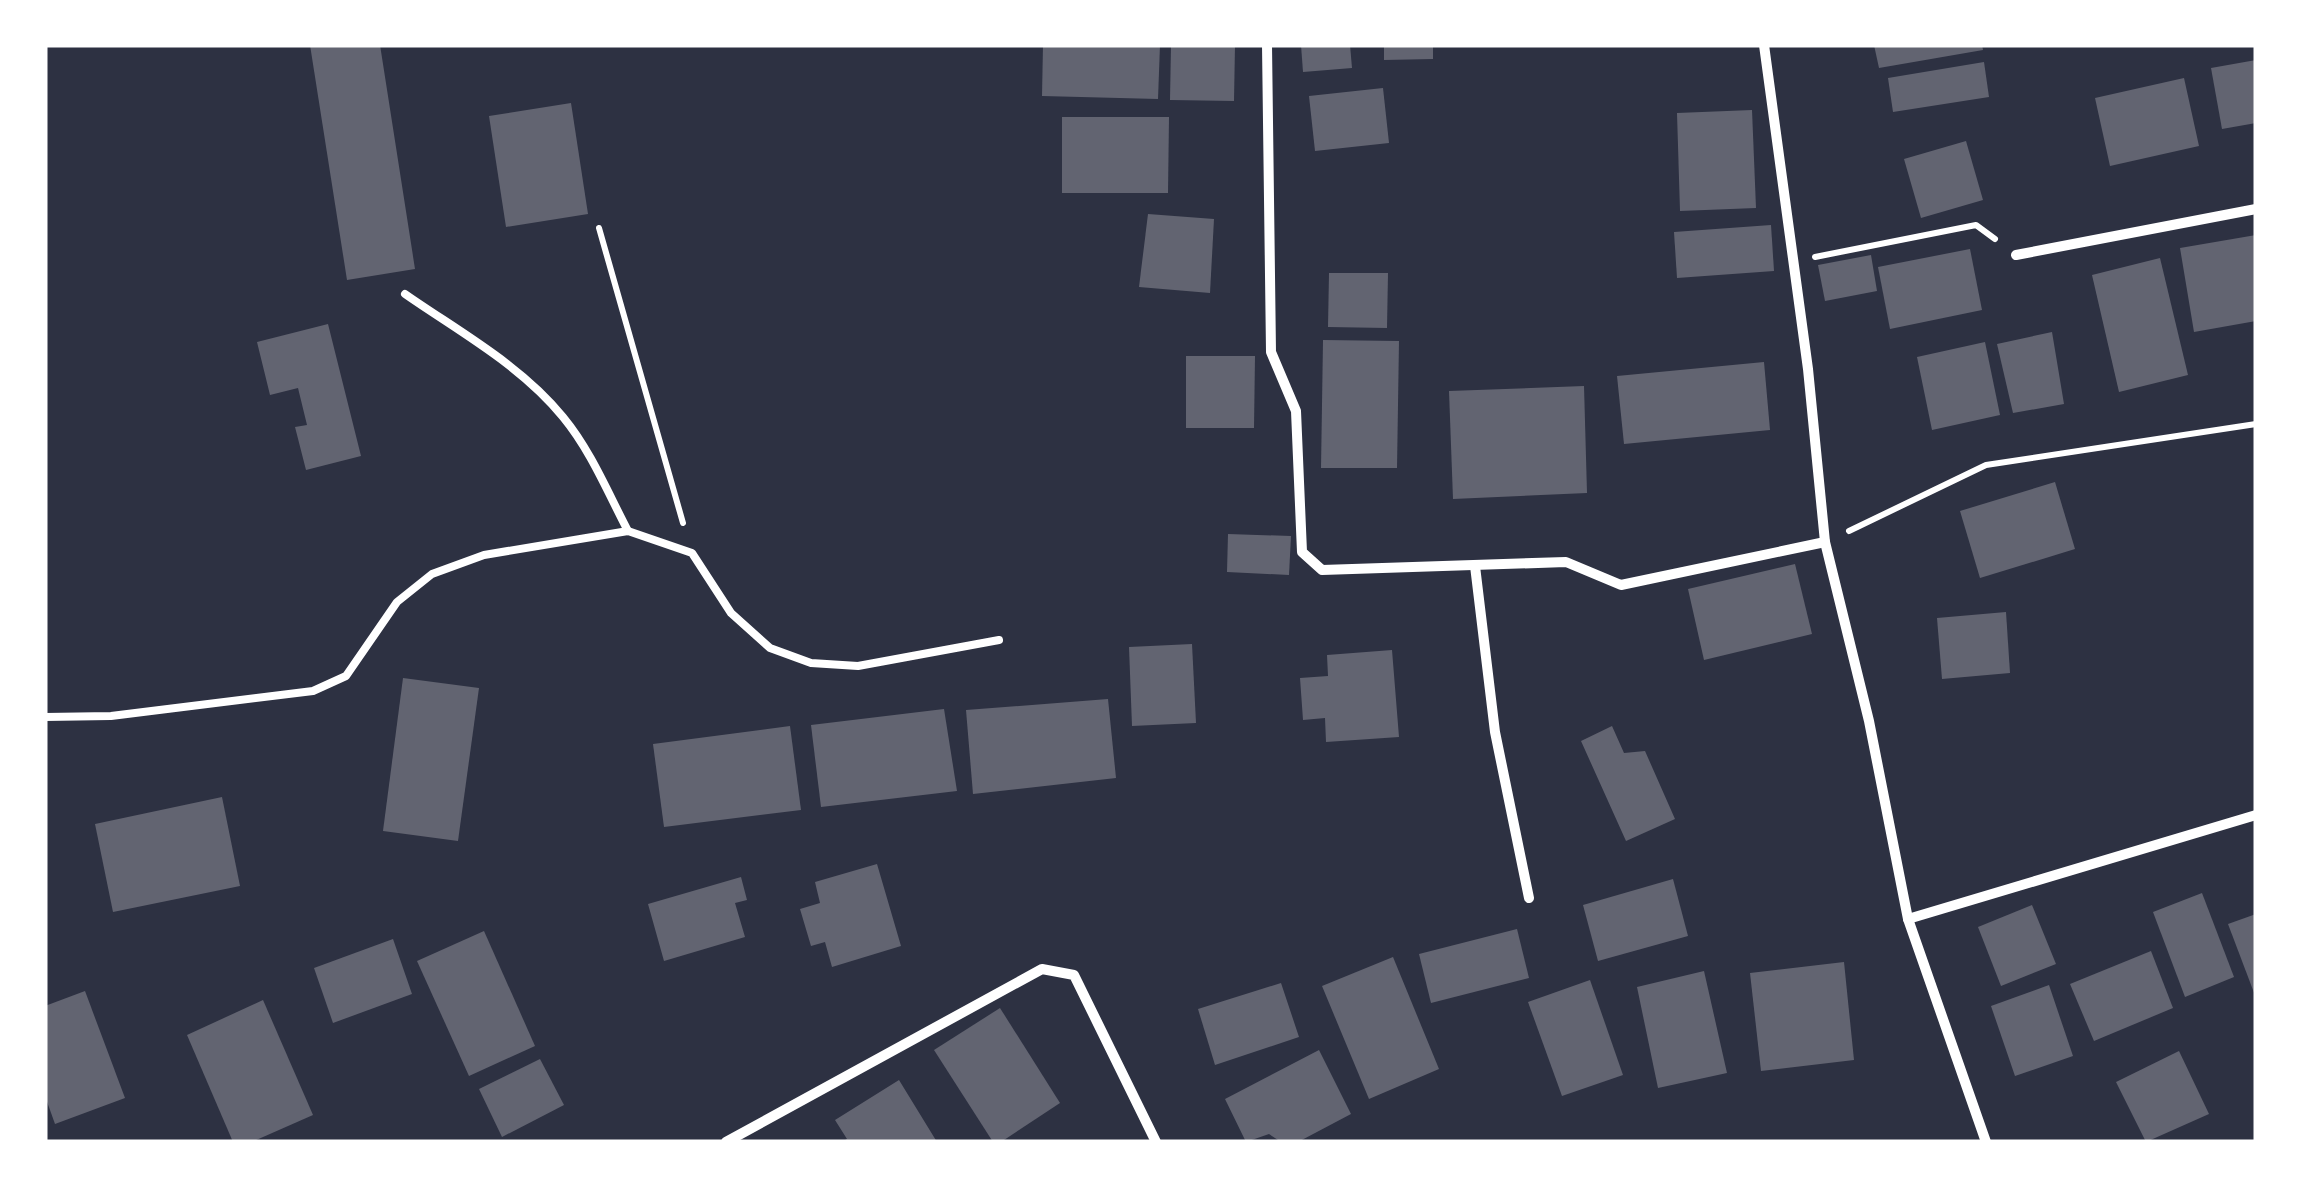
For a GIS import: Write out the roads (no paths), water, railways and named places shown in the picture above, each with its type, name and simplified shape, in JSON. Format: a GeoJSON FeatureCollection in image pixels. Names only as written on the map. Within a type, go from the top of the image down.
{"type":"FeatureCollection","features":[{"type":"Feature","properties":{"kind":"street"},"geometry":{"type":"LineString","coordinates":[[1267,45],[1271,352],[1296,412],[1302,552],[1322,570],[1566,562],[1621,585],[1825,542]]}},
{"type":"Feature","properties":{"kind":"street"},"geometry":{"type":"LineString","coordinates":[[1764,45],[1794,261],[1825,542],[1869,721],[1908,919],[1986,1142]]}},
{"type":"Feature","properties":{"kind":"street"},"geometry":{"type":"LineString","coordinates":[[2016,255],[2256,208]]}},
{"type":"Feature","properties":{"kind":"street"},"geometry":{"type":"LineString","coordinates":[[1475,566],[1494,732],[1529,898]]}},
{"type":"Feature","properties":{"kind":"street"},"geometry":{"type":"LineString","coordinates":[[1908,919],[2256,816]]}},
{"type":"Feature","properties":{"kind":"street"},"geometry":{"type":"LineString","coordinates":[[726,1142],[1042,969],[1074,975],[1156,1142]]}},
{"type":"Feature","properties":{"kind":"lane"},"geometry":{"type":"LineString","coordinates":[[404,294],[528,380],[551,404],[584,447],[628,532]]}},
{"type":"Feature","properties":{"kind":"lane"},"geometry":{"type":"LineString","coordinates":[[45,716],[111,716],[313,691],[346,676],[397,602],[432,574],[484,556],[628,532],[692,553],[731,612],[770,648],[811,664],[858,666],[999,640]]}}]}
